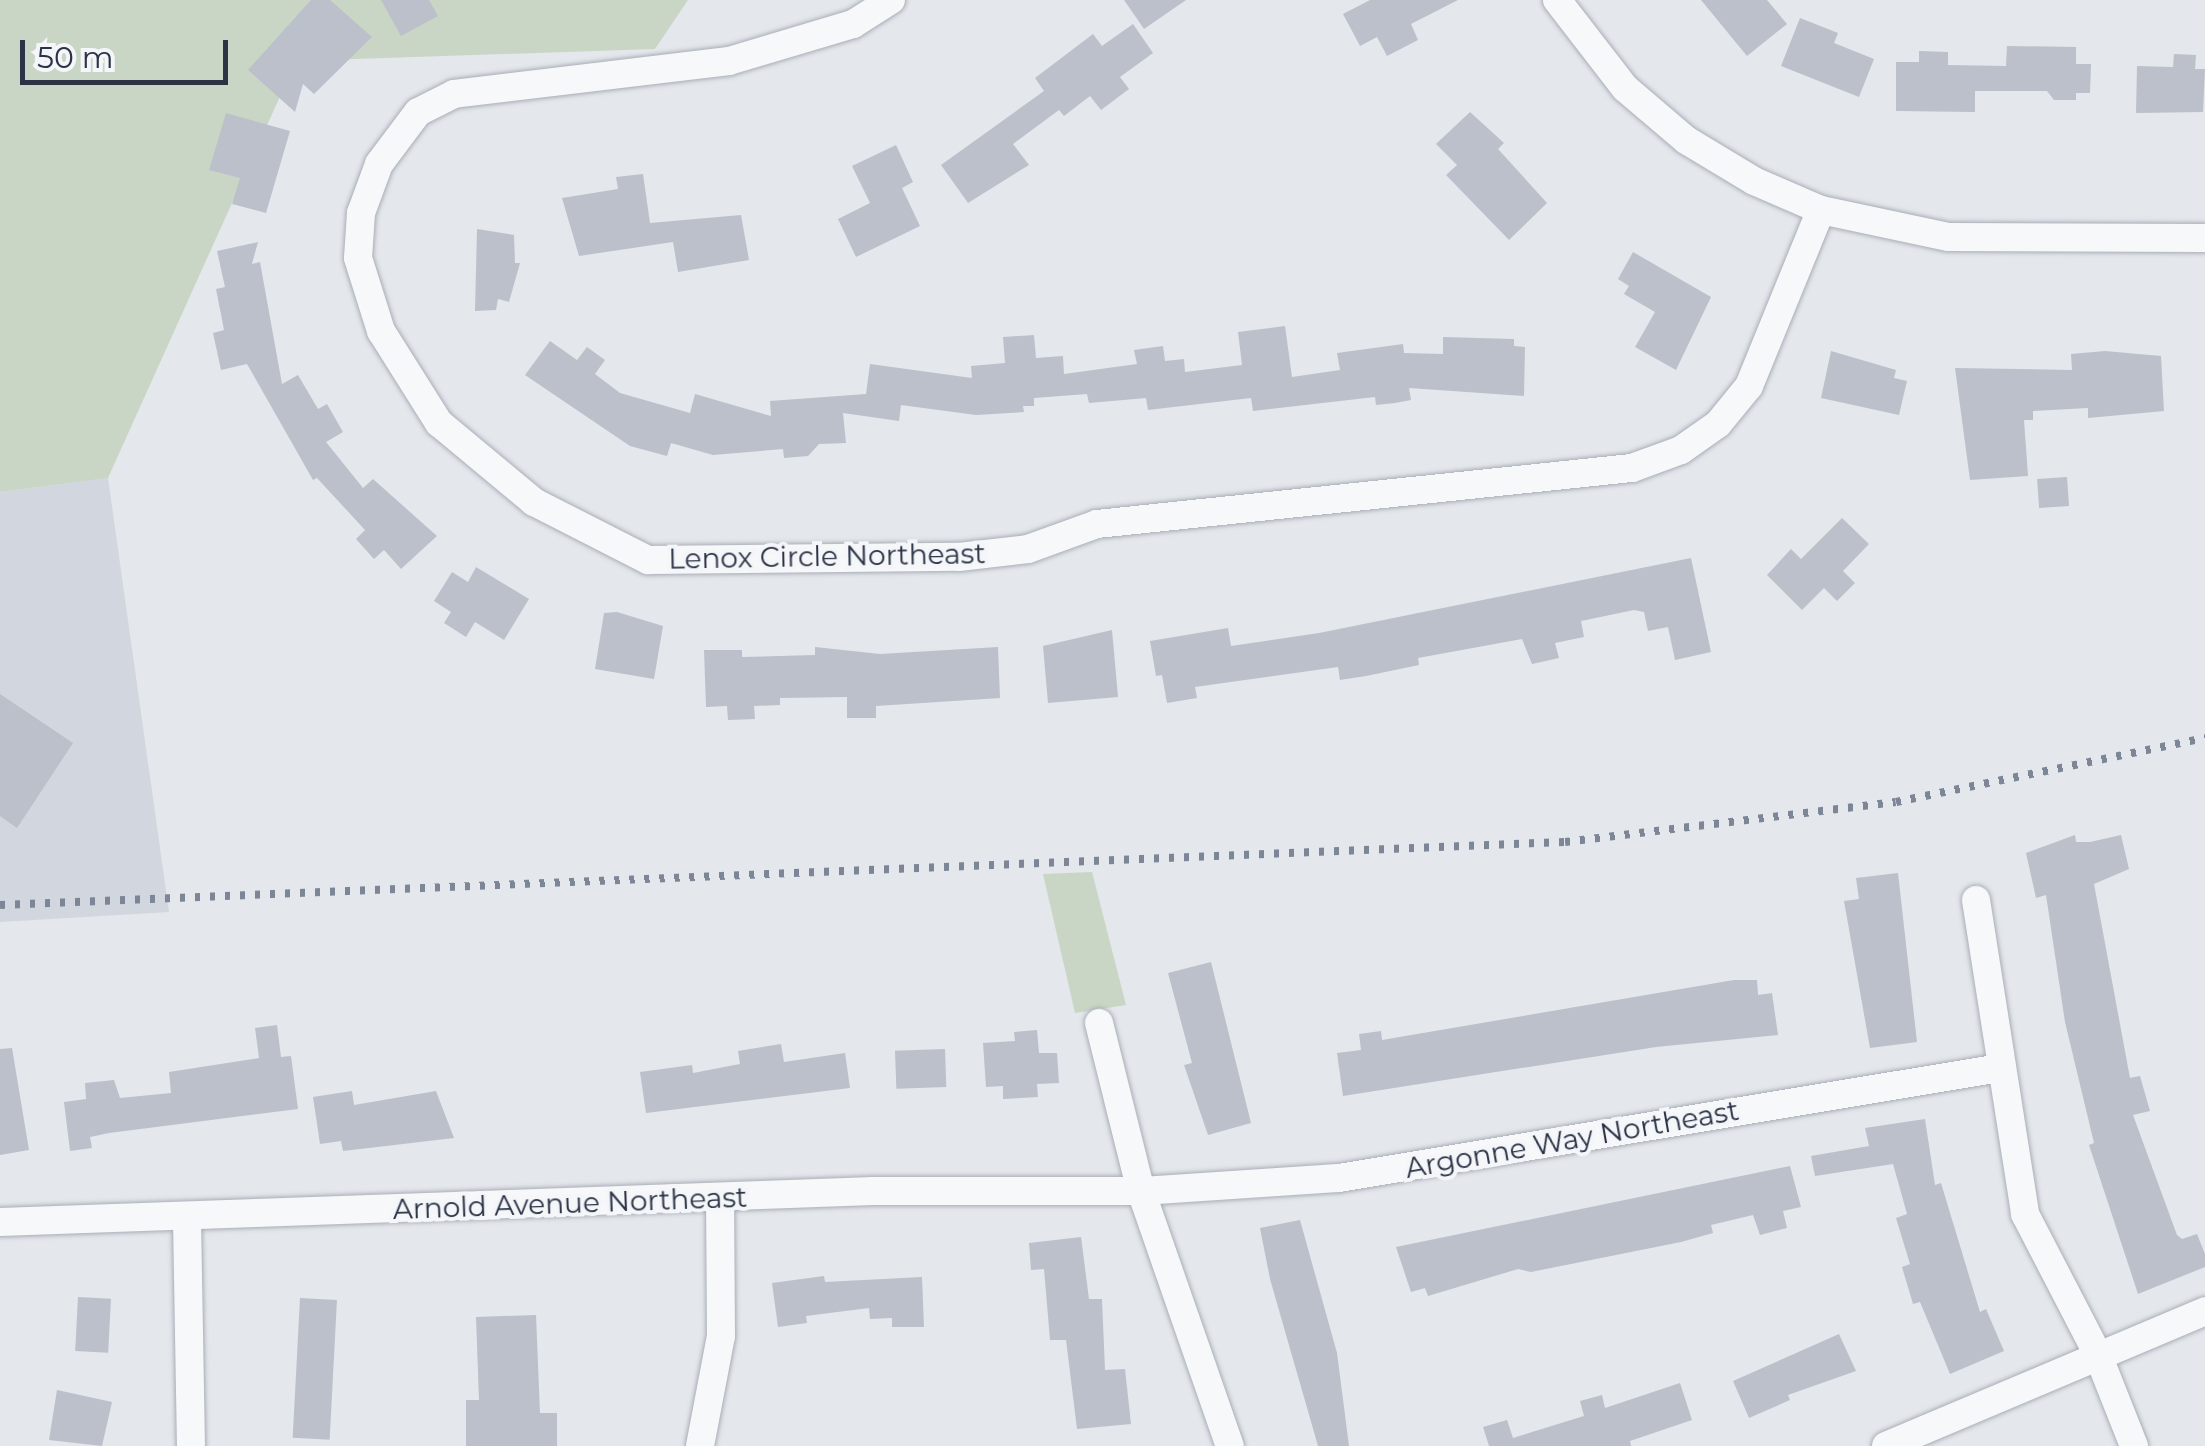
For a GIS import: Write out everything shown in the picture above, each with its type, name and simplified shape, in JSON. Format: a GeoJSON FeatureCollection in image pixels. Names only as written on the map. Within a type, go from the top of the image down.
{"type":"FeatureCollection","features":[{"type":"Feature","properties":{"kind":"street","name":"Lenox Circle Northeast"},"geometry":{"type":"LineString","coordinates":[[890,0],[853,24],[729,61],[454,94],[418,112],[379,164],[361,212],[358,258],[381,332],[440,424],[534,502],[648,560],[959,557],[1028,549],[1097,524],[1632,468],[1681,450],[1718,424],[1749,386],[1821,210]]}},
{"type":"Feature","properties":{"kind":"street"},"geometry":{"type":"LineString","coordinates":[[1556,0],[1626,88],[1686,140],[1754,182],[1821,210],[1948,237],[2205,238]]}},
{"type":"Feature","properties":{"kind":"street"},"geometry":{"type":"LineString","coordinates":[[1976,900],[2025,1214],[2098,1355],[2134,1446]]}},
{"type":"Feature","properties":{"kind":"street"},"geometry":{"type":"LineString","coordinates":[[1099,1023],[1140,1191],[1230,1446]]}},
{"type":"Feature","properties":{"kind":"street","name":"Argonne Way Northeast"},"geometry":{"type":"LineString","coordinates":[[1140,1191],[1340,1178],[2000,1068]]}},
{"type":"Feature","properties":{"kind":"street","name":"Arnold Avenue Northeast"},"geometry":{"type":"LineString","coordinates":[[0,1222],[188,1219],[720,1199],[1140,1191]]}},
{"type":"Feature","properties":{"kind":"street"},"geometry":{"type":"LineString","coordinates":[[700,1446],[720,1336],[720,1199]]}},
{"type":"Feature","properties":{"kind":"street"},"geometry":{"type":"LineString","coordinates":[[188,1219],[191,1446]]}},
{"type":"Feature","properties":{"kind":"street"},"geometry":{"type":"LineString","coordinates":[[1886,1446],[2205,1311]]}},
{"type":"Feature","properties":{"kind":"shaded area"},"geometry":{"type":"Polygon","coordinates":[[[108,478],[169,912],[0,922],[0,492],[108,478]]]}},
{"type":"Feature","properties":{"kind":"green space"},"geometry":{"type":"Polygon","coordinates":[[[0,0],[688,0],[655,49],[296,61],[108,478],[0,492],[0,0]]]}},
{"type":"Feature","properties":{"kind":"green space"},"geometry":{"type":"Polygon","coordinates":[[[1092,872],[1126,1005],[1075,1013],[1043,874],[1092,872]]]}},
{"type":"Feature","properties":{"kind":"building"},"geometry":{"type":"Polygon","coordinates":[[[311,0],[330,0],[372,37],[314,94],[303,84],[295,112],[248,70],[311,0]]]}},
{"type":"Feature","properties":{"kind":"building"},"geometry":{"type":"Polygon","coordinates":[[[381,0],[429,0],[438,16],[401,36],[381,0]]]}},
{"type":"Feature","properties":{"kind":"building"},"geometry":{"type":"Polygon","coordinates":[[[1124,0],[1186,0],[1144,29],[1124,0]]]}},
{"type":"Feature","properties":{"kind":"building"},"geometry":{"type":"Polygon","coordinates":[[[1370,0],[1458,0],[1411,24],[1418,40],[1387,56],[1377,37],[1360,46],[1343,14],[1370,0]]]}},
{"type":"Feature","properties":{"kind":"building"},"geometry":{"type":"Polygon","coordinates":[[[1701,0],[1767,0],[1787,24],[1747,56],[1701,0]]]}},
{"type":"Feature","properties":{"kind":"building"},"geometry":{"type":"Polygon","coordinates":[[[1800,18],[1838,33],[1834,43],[1874,59],[1859,97],[1781,66],[1800,18]]]}},
{"type":"Feature","properties":{"kind":"building"},"geometry":{"type":"Polygon","coordinates":[[[1133,24],[1153,53],[1120,77],[1129,89],[1101,110],[1090,96],[1064,116],[1059,110],[1013,144],[1029,165],[968,203],[941,165],[1044,91],[1035,78],[1093,34],[1102,46],[1133,24]]]}},
{"type":"Feature","properties":{"kind":"building"},"geometry":{"type":"Polygon","coordinates":[[[2007,46],[2076,47],[2076,64],[2091,64],[2090,93],[2076,93],[2076,100],[2054,100],[2047,91],[1975,91],[1975,112],[1896,111],[1896,62],[1919,62],[1919,51],[1948,52],[1948,65],[2006,66],[2007,46]]]}},
{"type":"Feature","properties":{"kind":"building"},"geometry":{"type":"Polygon","coordinates":[[[2174,54],[2196,55],[2195,69],[2205,69],[2203,112],[2136,113],[2137,66],[2173,67],[2174,54]]]}},
{"type":"Feature","properties":{"kind":"building"},"geometry":{"type":"Polygon","coordinates":[[[1470,112],[1504,143],[1498,149],[1547,203],[1509,240],[1446,175],[1457,165],[1436,144],[1470,112]]]}},
{"type":"Feature","properties":{"kind":"building"},"geometry":{"type":"Polygon","coordinates":[[[226,113],[290,131],[266,213],[232,204],[240,178],[209,170],[226,113]]]}},
{"type":"Feature","properties":{"kind":"building"},"geometry":{"type":"Polygon","coordinates":[[[896,145],[913,182],[902,188],[920,226],[856,257],[838,219],[870,203],[852,166],[896,145]]]}},
{"type":"Feature","properties":{"kind":"building"},"geometry":{"type":"Polygon","coordinates":[[[643,174],[650,223],[741,215],[749,260],[678,272],[673,242],[579,256],[562,198],[618,189],[616,177],[643,174]]]}},
{"type":"Feature","properties":{"kind":"building"},"geometry":{"type":"Polygon","coordinates":[[[477,229],[514,235],[515,263],[520,263],[509,302],[498,299],[496,310],[475,311],[477,229]]]}},
{"type":"Feature","properties":{"kind":"building"},"geometry":{"type":"Polygon","coordinates":[[[258,242],[252,264],[260,262],[282,384],[298,375],[318,409],[327,404],[343,432],[326,442],[363,488],[373,479],[437,536],[401,569],[384,550],[374,559],[356,539],[365,530],[317,478],[313,480],[247,364],[221,370],[213,333],[224,330],[216,289],[225,287],[217,251],[258,242]]]}},
{"type":"Feature","properties":{"kind":"building"},"geometry":{"type":"Polygon","coordinates":[[[1633,252],[1711,297],[1676,370],[1635,347],[1655,312],[1624,294],[1629,286],[1618,279],[1633,252]]]}},
{"type":"Feature","properties":{"kind":"building"},"geometry":{"type":"Polygon","coordinates":[[[1285,326],[1292,377],[1340,370],[1337,353],[1403,344],[1404,353],[1443,354],[1443,337],[1514,339],[1514,346],[1525,347],[1524,396],[1409,388],[1411,400],[1395,403],[1376,405],[1375,397],[1253,411],[1251,398],[1148,410],[1146,398],[1089,403],[1087,394],[1034,398],[1034,406],[1023,406],[1024,412],[976,415],[901,405],[899,421],[843,413],[846,443],[819,444],[808,456],[784,458],[783,449],[713,455],[671,443],[667,456],[630,446],[525,375],[550,341],[577,360],[587,347],[605,360],[595,374],[620,393],[690,413],[695,394],[771,416],[770,401],[866,394],[870,364],[972,378],[971,366],[1005,363],[1003,337],[1034,335],[1036,358],[1063,356],[1064,374],[1137,364],[1134,350],[1163,346],[1165,361],[1184,359],[1185,372],[1242,365],[1238,332],[1285,326]]]}},
{"type":"Feature","properties":{"kind":"building"},"geometry":{"type":"Polygon","coordinates":[[[1831,351],[1896,370],[1894,378],[1907,381],[1899,415],[1821,398],[1831,351]]]}},
{"type":"Feature","properties":{"kind":"building"},"geometry":{"type":"Polygon","coordinates":[[[2105,351],[2161,356],[2164,411],[2088,418],[2088,408],[2033,411],[2033,420],[2024,420],[2028,476],[1970,480],[1955,368],[2072,370],[2071,354],[2105,351]]]}},
{"type":"Feature","properties":{"kind":"building"},"geometry":{"type":"Polygon","coordinates":[[[2067,477],[2069,506],[2039,508],[2037,479],[2067,477]]]}},
{"type":"Feature","properties":{"kind":"building"},"geometry":{"type":"Polygon","coordinates":[[[1842,518],[1869,544],[1843,571],[1855,583],[1837,601],[1824,588],[1802,610],[1767,575],[1791,549],[1801,559],[1842,518]]]}},
{"type":"Feature","properties":{"kind":"building"},"geometry":{"type":"Polygon","coordinates":[[[1691,558],[1711,652],[1675,660],[1668,627],[1648,631],[1644,612],[1634,610],[1581,621],[1584,637],[1555,643],[1559,658],[1532,664],[1522,639],[1418,658],[1419,665],[1340,680],[1338,667],[1195,687],[1197,698],[1167,703],[1162,675],[1156,676],[1150,641],[1228,628],[1231,646],[1319,633],[1691,558]]]}},
{"type":"Feature","properties":{"kind":"building"},"geometry":{"type":"Polygon","coordinates":[[[476,567],[529,599],[504,640],[475,622],[466,637],[444,623],[451,612],[434,601],[452,572],[468,582],[476,567]]]}},
{"type":"Feature","properties":{"kind":"building"},"geometry":{"type":"Polygon","coordinates":[[[617,612],[663,626],[654,679],[595,669],[604,613],[617,612]]]}},
{"type":"Feature","properties":{"kind":"building"},"geometry":{"type":"Polygon","coordinates":[[[1112,630],[1118,697],[1048,703],[1043,646],[1112,630]]]}},
{"type":"Feature","properties":{"kind":"building"},"geometry":{"type":"Polygon","coordinates":[[[815,647],[880,654],[998,647],[1000,698],[876,706],[876,718],[847,718],[847,697],[780,698],[780,705],[754,706],[755,719],[728,720],[727,706],[706,707],[704,650],[742,650],[742,657],[815,655],[815,647]]]}},
{"type":"Feature","properties":{"kind":"building"},"geometry":{"type":"Polygon","coordinates":[[[0,694],[73,743],[17,828],[0,816],[0,694]]]}},
{"type":"Feature","properties":{"kind":"building"},"geometry":{"type":"Polygon","coordinates":[[[2075,835],[2076,842],[2090,842],[2121,835],[2129,869],[2094,884],[2130,1078],[2140,1076],[2150,1111],[2133,1115],[2177,1235],[2182,1239],[2197,1234],[2205,1254],[2205,1267],[2138,1294],[2089,1145],[2094,1143],[2065,1022],[2046,895],[2036,898],[2026,853],[2075,835]]]}},
{"type":"Feature","properties":{"kind":"building"},"geometry":{"type":"Polygon","coordinates":[[[1898,873],[1917,1042],[1870,1048],[1844,901],[1859,899],[1856,878],[1898,873]]]}},
{"type":"Feature","properties":{"kind":"building"},"geometry":{"type":"Polygon","coordinates":[[[1211,962],[1251,1123],[1208,1135],[1184,1065],[1192,1063],[1168,973],[1211,962]]]}},
{"type":"Feature","properties":{"kind":"building"},"geometry":{"type":"Polygon","coordinates":[[[1734,980],[1757,980],[1758,995],[1772,993],[1778,1035],[1656,1047],[1343,1096],[1337,1053],[1361,1050],[1359,1034],[1381,1031],[1382,1040],[1734,980]]]}},
{"type":"Feature","properties":{"kind":"building"},"geometry":{"type":"Polygon","coordinates":[[[277,1025],[281,1057],[291,1056],[298,1109],[109,1133],[90,1137],[92,1148],[70,1151],[64,1102],[86,1099],[85,1083],[114,1080],[120,1098],[171,1093],[169,1072],[259,1058],[255,1028],[277,1025]]]}},
{"type":"Feature","properties":{"kind":"building"},"geometry":{"type":"Polygon","coordinates":[[[1037,1030],[1039,1053],[1057,1053],[1059,1083],[1037,1084],[1038,1097],[1003,1099],[1003,1086],[986,1087],[983,1043],[1015,1041],[1014,1032],[1037,1030]]]}},
{"type":"Feature","properties":{"kind":"building"},"geometry":{"type":"Polygon","coordinates":[[[781,1044],[784,1062],[845,1053],[850,1088],[646,1113],[640,1072],[692,1065],[693,1073],[740,1064],[738,1051],[781,1044]]]}},
{"type":"Feature","properties":{"kind":"building"},"geometry":{"type":"Polygon","coordinates":[[[12,1048],[29,1150],[0,1155],[0,1049],[12,1048]]]}},
{"type":"Feature","properties":{"kind":"building"},"geometry":{"type":"Polygon","coordinates":[[[945,1049],[946,1087],[896,1089],[895,1051],[945,1049]]]}},
{"type":"Feature","properties":{"kind":"building"},"geometry":{"type":"Polygon","coordinates":[[[352,1091],[354,1105],[436,1091],[454,1138],[343,1151],[341,1141],[320,1144],[313,1097],[352,1091]]]}},
{"type":"Feature","properties":{"kind":"building"},"geometry":{"type":"Polygon","coordinates":[[[1925,1119],[1935,1185],[1941,1183],[1980,1312],[1986,1309],[2004,1351],[1950,1374],[1920,1302],[1913,1304],[1902,1267],[1910,1264],[1896,1218],[1907,1214],[1893,1164],[1815,1176],[1811,1156],[1869,1146],[1865,1128],[1925,1119]]]}},
{"type":"Feature","properties":{"kind":"building"},"geometry":{"type":"Polygon","coordinates":[[[1790,1166],[1801,1207],[1783,1211],[1787,1228],[1760,1235],[1753,1215],[1711,1225],[1713,1233],[1681,1242],[1531,1272],[1518,1269],[1428,1296],[1425,1288],[1411,1292],[1396,1247],[1790,1166]]]}},
{"type":"Feature","properties":{"kind":"building"},"geometry":{"type":"Polygon","coordinates":[[[1300,1220],[1337,1353],[1349,1446],[1318,1446],[1270,1279],[1260,1228],[1300,1220]]]}},
{"type":"Feature","properties":{"kind":"building"},"geometry":{"type":"Polygon","coordinates":[[[1081,1237],[1089,1299],[1102,1299],[1105,1370],[1125,1369],[1131,1424],[1077,1429],[1066,1340],[1050,1340],[1044,1269],[1031,1270],[1029,1243],[1081,1237]]]}},
{"type":"Feature","properties":{"kind":"building"},"geometry":{"type":"Polygon","coordinates":[[[824,1276],[825,1282],[922,1277],[924,1327],[892,1327],[892,1318],[870,1319],[869,1308],[806,1316],[807,1323],[778,1327],[772,1283],[824,1276]]]}},
{"type":"Feature","properties":{"kind":"building"},"geometry":{"type":"Polygon","coordinates":[[[78,1297],[111,1299],[108,1353],[75,1351],[78,1297]]]}},
{"type":"Feature","properties":{"kind":"building"},"geometry":{"type":"Polygon","coordinates":[[[300,1298],[337,1300],[330,1440],[293,1438],[300,1298]]]}},
{"type":"Feature","properties":{"kind":"building"},"geometry":{"type":"Polygon","coordinates":[[[536,1315],[540,1413],[557,1413],[557,1446],[466,1446],[466,1400],[479,1400],[476,1317],[536,1315]]]}},
{"type":"Feature","properties":{"kind":"building"},"geometry":{"type":"Polygon","coordinates":[[[1839,1334],[1856,1371],[1788,1395],[1790,1400],[1749,1418],[1733,1381],[1839,1334]]]}},
{"type":"Feature","properties":{"kind":"building"},"geometry":{"type":"Polygon","coordinates":[[[1680,1383],[1692,1420],[1630,1441],[1631,1446],[1489,1446],[1483,1427],[1507,1420],[1513,1438],[1584,1416],[1580,1401],[1602,1395],[1605,1408],[1680,1383]]]}},
{"type":"Feature","properties":{"kind":"building"},"geometry":{"type":"Polygon","coordinates":[[[57,1390],[112,1402],[102,1446],[49,1440],[57,1390]]]}},
{"type":"Feature","properties":{"kind":"railway"},"geometry":{"type":"LineString","coordinates":[[0,905],[1565,842],[1896,802],[2205,738]]}}]}
